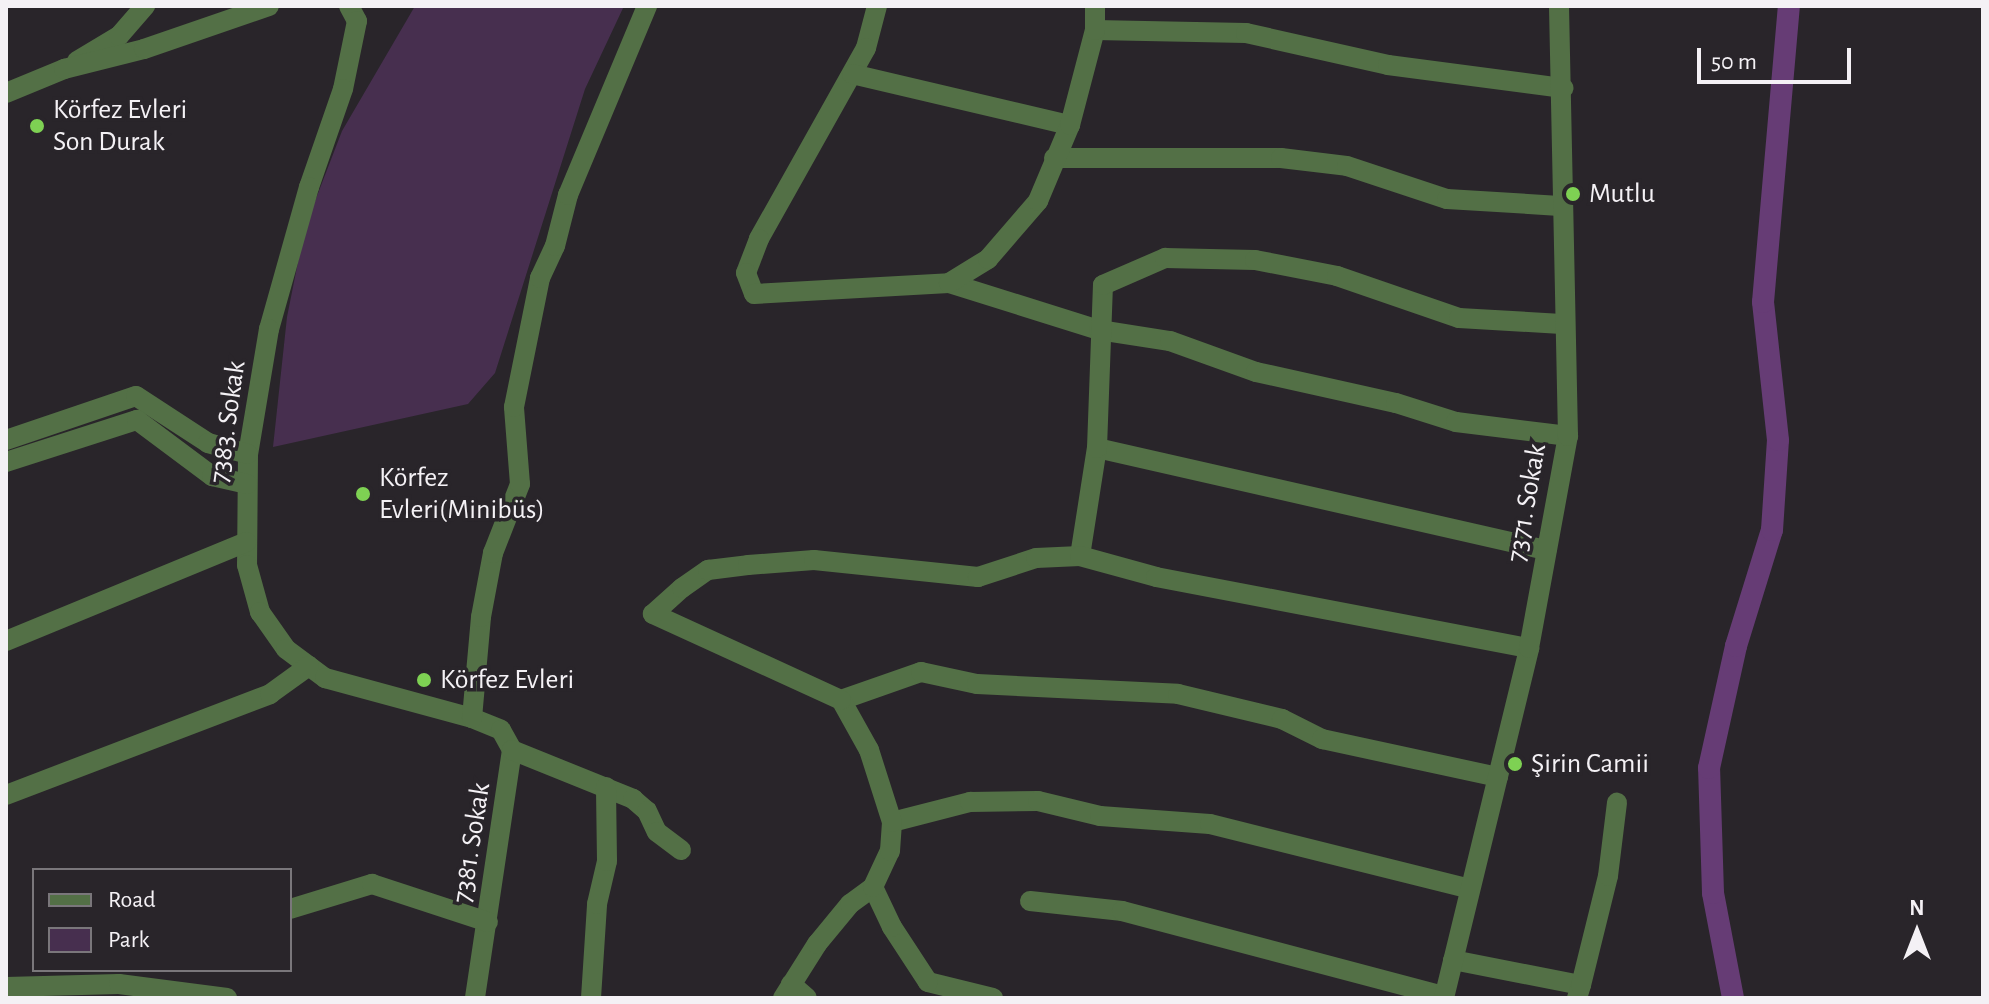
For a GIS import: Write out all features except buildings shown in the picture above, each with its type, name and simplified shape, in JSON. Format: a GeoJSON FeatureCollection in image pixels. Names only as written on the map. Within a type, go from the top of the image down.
{"type":"FeatureCollection","features":[{"type":"Feature","properties":{"kind":"street"},"geometry":{"type":"LineString","coordinates":[[64,69],[119,36],[145,6]]}},
{"type":"Feature","properties":{"kind":"street"},"geometry":{"type":"LineString","coordinates":[[6,93],[64,69],[144,49],[269,6]]}},
{"type":"Feature","properties":{"kind":"street","name":"7383. Sokak"},"geometry":{"type":"LineString","coordinates":[[349,6],[357,21],[343,89],[309,187],[269,329],[248,454],[246,542],[260,612],[286,649],[325,678],[472,718]]}},
{"type":"Feature","properties":{"kind":"street"},"geometry":{"type":"LineString","coordinates":[[472,718],[493,553],[520,484],[514,407],[540,278],[555,246],[568,195],[647,6]]}},
{"type":"Feature","properties":{"kind":"street"},"geometry":{"type":"LineString","coordinates":[[877,6],[866,48],[759,239],[746,273],[747,288],[754,294],[949,283],[1099,330],[1170,341],[1256,372],[1396,403],[1456,422],[1568,436]]}},
{"type":"Feature","properties":{"kind":"street"},"geometry":{"type":"LineString","coordinates":[[949,283],[988,259],[1017,230],[1038,201],[1070,125],[1095,30],[1095,6]]}},
{"type":"Feature","properties":{"kind":"street","name":"7371. Sokak"},"geometry":{"type":"LineString","coordinates":[[1444,997],[1529,648],[1568,436],[1562,324],[1560,206],[1563,88],[1559,6]]}},
{"type":"Feature","properties":{"kind":"street"},"geometry":{"type":"LineString","coordinates":[[1095,30],[1246,33],[1388,65],[1563,88]]}},
{"type":"Feature","properties":{"kind":"street"},"geometry":{"type":"LineString","coordinates":[[852,74],[1070,125]]}},
{"type":"Feature","properties":{"kind":"street"},"geometry":{"type":"LineString","coordinates":[[1054,158],[1281,158],[1347,166],[1447,199],[1560,206]]}},
{"type":"Feature","properties":{"kind":"street"},"geometry":{"type":"LineString","coordinates":[[1080,556],[1097,448],[1103,285],[1165,258],[1255,260],[1337,276],[1459,318],[1562,324]]}},
{"type":"Feature","properties":{"kind":"street"},"geometry":{"type":"LineString","coordinates":[[6,440],[136,396],[208,443],[248,454]]}},
{"type":"Feature","properties":{"kind":"street"},"geometry":{"type":"LineString","coordinates":[[6,462],[137,420],[212,476],[247,484]]}},
{"type":"Feature","properties":{"kind":"street"},"geometry":{"type":"LineString","coordinates":[[1097,448],[1547,550]]}},
{"type":"Feature","properties":{"kind":"street"},"geometry":{"type":"LineString","coordinates":[[6,641],[246,542]]}},
{"type":"Feature","properties":{"kind":"street"},"geometry":{"type":"LineString","coordinates":[[794,993],[850,904],[873,887],[890,851],[892,822],[869,750],[841,700],[653,614],[708,570],[814,560],[978,577],[1036,558],[1080,556],[1156,577],[1529,648]]}},
{"type":"Feature","properties":{"kind":"street"},"geometry":{"type":"LineString","coordinates":[[6,795],[270,694],[309,666]]}},
{"type":"Feature","properties":{"kind":"street"},"geometry":{"type":"LineString","coordinates":[[841,700],[921,672],[977,684],[1178,694],[1282,719],[1322,739],[1498,777]]}},
{"type":"Feature","properties":{"kind":"street","name":"7381. Sokak"},"geometry":{"type":"LineString","coordinates":[[472,718],[501,730],[512,750],[475,998]]}},
{"type":"Feature","properties":{"kind":"street"},"geometry":{"type":"LineString","coordinates":[[512,750],[606,787],[647,811],[657,832],[681,850]]}},
{"type":"Feature","properties":{"kind":"street"},"geometry":{"type":"LineString","coordinates":[[591,998],[597,904],[607,861],[606,787]]}},
{"type":"Feature","properties":{"kind":"street"},"geometry":{"type":"LineString","coordinates":[[892,822],[970,802],[1038,801],[1100,816],[1210,824],[1470,889]]}},
{"type":"Feature","properties":{"kind":"street"},"geometry":{"type":"LineString","coordinates":[[1453,960],[1579,991],[1608,876],[1617,803]]}},
{"type":"Feature","properties":{"kind":"street"},"geometry":{"type":"LineString","coordinates":[[292,908],[372,884],[488,922]]}},
{"type":"Feature","properties":{"kind":"street"},"geometry":{"type":"LineString","coordinates":[[873,887],[928,982],[993,998]]}},
{"type":"Feature","properties":{"kind":"street"},"geometry":{"type":"LineString","coordinates":[[1030,901],[1122,911],[1444,997]]}},
{"type":"Feature","properties":{"kind":"street"},"geometry":{"type":"LineString","coordinates":[[6,987],[119,984],[227,998]]}},
{"type":"Feature","properties":{"kind":"green space"},"geometry":{"type":"Polygon","coordinates":[[[415,6],[624,6],[585,89],[495,373],[468,404],[273,447],[287,317],[305,227],[342,131],[415,6]]]}},
{"type":"Feature","properties":{"kind":"waterway"},"geometry":{"type":"LineString","coordinates":[[1733,998],[1713,893],[1709,768],[1736,646],[1772,530],[1778,440],[1763,302],[1789,6]]}},
{"type":"Feature","properties":{"kind":"place","name":"Körfez Evleri Son Durak"},"geometry":{"type":"Point","coordinates":[37,126]}},
{"type":"Feature","properties":{"kind":"place","name":"Mutlu"},"geometry":{"type":"Point","coordinates":[1573,194]}},
{"type":"Feature","properties":{"kind":"place","name":"Körfez Evleri(Minibüs)"},"geometry":{"type":"Point","coordinates":[363,494]}},
{"type":"Feature","properties":{"kind":"place","name":"Körfez Evleri"},"geometry":{"type":"Point","coordinates":[424,680]}},
{"type":"Feature","properties":{"kind":"place","name":"Şirin Camii"},"geometry":{"type":"Point","coordinates":[1515,764]}}]}
